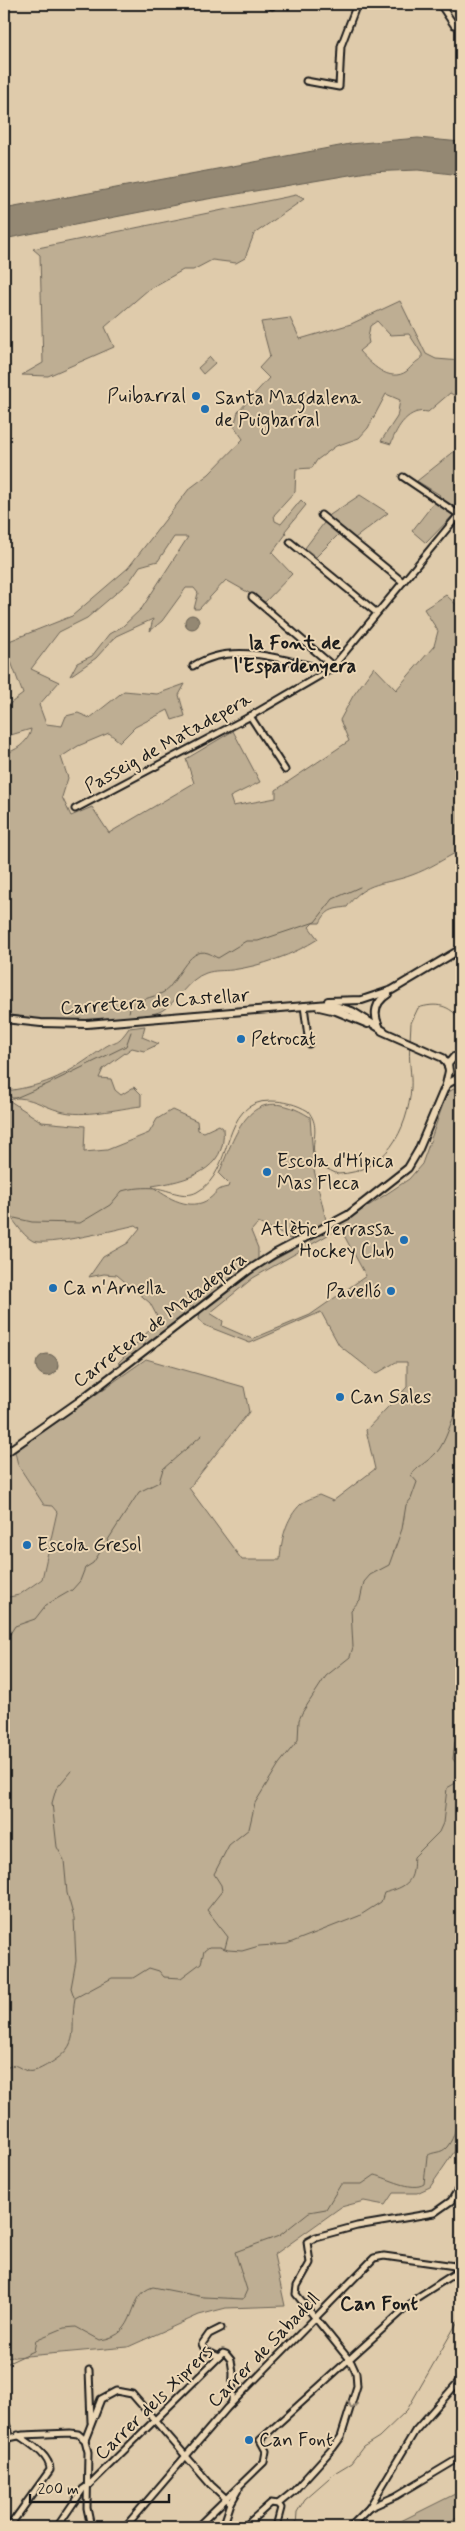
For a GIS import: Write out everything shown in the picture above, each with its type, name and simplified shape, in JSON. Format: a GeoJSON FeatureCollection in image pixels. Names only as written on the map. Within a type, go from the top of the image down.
{"type":"FeatureCollection","features":[{"type":"Feature","properties":{"kind":"street"},"geometry":{"type":"LineString","coordinates":[[306,81],[339,87],[342,46],[357,4]]}},
{"type":"Feature","properties":{"kind":"street"},"geometry":{"type":"LineString","coordinates":[[440,4],[454,25],[461,26]]}},
{"type":"Feature","properties":{"kind":"street"},"geometry":{"type":"LineString","coordinates":[[403,477],[460,513]]}},
{"type":"Feature","properties":{"kind":"street","name":"Passeig de Matadepera"},"geometry":{"type":"LineString","coordinates":[[75,809],[250,716],[334,667],[460,513]]}},
{"type":"Feature","properties":{"kind":"street"},"geometry":{"type":"LineString","coordinates":[[321,515],[403,582]]}},
{"type":"Feature","properties":{"kind":"street"},"geometry":{"type":"LineString","coordinates":[[290,542],[377,613]]}},
{"type":"Feature","properties":{"kind":"street"},"geometry":{"type":"LineString","coordinates":[[252,597],[334,667]]}},
{"type":"Feature","properties":{"kind":"street"},"geometry":{"type":"LineString","coordinates":[[193,666],[214,656],[248,653],[328,670]]}},
{"type":"Feature","properties":{"kind":"street"},"geometry":{"type":"LineString","coordinates":[[250,716],[285,770]]}},
{"type":"Feature","properties":{"kind":"street"},"geometry":{"type":"LineString","coordinates":[[461,949],[392,990],[382,998],[376,1007],[376,1018],[382,1029],[440,1057],[454,1076],[461,1076]]}},
{"type":"Feature","properties":{"kind":"street"},"geometry":{"type":"LineString","coordinates":[[366,1024],[347,1009],[357,1001],[392,990]]}},
{"type":"Feature","properties":{"kind":"street"},"geometry":{"type":"LineString","coordinates":[[318,1004],[344,1000],[357,1001]]}},
{"type":"Feature","properties":{"kind":"street","name":"Carretera de Castellar"},"geometry":{"type":"LineString","coordinates":[[4,1019],[41,1023],[87,1024],[318,1004],[335,1005],[347,1009],[382,1029]]}},
{"type":"Feature","properties":{"kind":"street"},"geometry":{"type":"LineString","coordinates":[[306,1006],[309,1044]]}},
{"type":"Feature","properties":{"kind":"street","name":"Carretera de Castellar"},"geometry":{"type":"LineString","coordinates":[[306,1006],[336,1011],[382,1029]]}},
{"type":"Feature","properties":{"kind":"street"},"geometry":{"type":"LineString","coordinates":[[440,1057],[461,1056]]}},
{"type":"Feature","properties":{"kind":"street"},"geometry":{"type":"LineString","coordinates":[[449,1068],[454,1057]]}},
{"type":"Feature","properties":{"kind":"street","name":"Carretera de Matadepera"},"geometry":{"type":"LineString","coordinates":[[4,1454],[78,1402],[249,1270],[274,1254],[348,1215],[388,1185],[413,1160],[446,1085],[449,1068]]}},
{"type":"Feature","properties":{"kind":"street"},"geometry":{"type":"LineString","coordinates":[[446,1085],[461,1076]]}},
{"type":"Feature","properties":{"kind":"street"},"geometry":{"type":"LineString","coordinates":[[244,2527],[264,2507],[271,2503],[278,2504],[290,2495],[334,2448],[341,2437],[357,2386],[356,2373],[349,2359],[296,2294],[297,2286],[310,2265],[306,2246],[308,2240],[357,2226],[434,2213],[451,2201],[461,2185]]}},
{"type":"Feature","properties":{"kind":"street"},"geometry":{"type":"LineString","coordinates":[[197,2527],[265,2459],[265,2448],[260,2440],[418,2297],[459,2267],[461,2250]]}},
{"type":"Feature","properties":{"kind":"street","name":"Carrer de Sabadell"},"geometry":{"type":"LineString","coordinates":[[125,2527],[232,2402],[376,2257],[391,2256],[459,2267]]}},
{"type":"Feature","properties":{"kind":"street"},"geometry":{"type":"LineString","coordinates":[[219,2358],[207,2352],[202,2344],[209,2334],[221,2328]]}},
{"type":"Feature","properties":{"kind":"street","name":"Carrer dels Xiprers"},"geometry":{"type":"LineString","coordinates":[[58,2527],[80,2492],[223,2353],[231,2360],[232,2402]]}},
{"type":"Feature","properties":{"kind":"street"},"geometry":{"type":"LineString","coordinates":[[89,2370],[89,2419],[91,2422]]}},
{"type":"Feature","properties":{"kind":"street"},"geometry":{"type":"LineString","coordinates":[[350,2527],[369,2508],[415,2431],[461,2380]]}},
{"type":"Feature","properties":{"kind":"street"},"geometry":{"type":"LineString","coordinates":[[91,2527],[86,2508],[88,2452],[85,2440],[101,2399],[112,2392],[120,2391],[132,2394],[225,2499],[231,2503]]}},
{"type":"Feature","properties":{"kind":"street"},"geometry":{"type":"LineString","coordinates":[[4,2419],[11,2437]]}},
{"type":"Feature","properties":{"kind":"street"},"geometry":{"type":"LineString","coordinates":[[4,2439],[18,2435],[70,2432],[78,2434],[85,2440]]}},
{"type":"Feature","properties":{"kind":"street"},"geometry":{"type":"LineString","coordinates":[[9,2527],[45,2479],[50,2468],[42,2455],[18,2435]]}},
{"type":"Feature","properties":{"kind":"street"},"geometry":{"type":"LineString","coordinates":[[369,2508],[396,2496],[461,2457]]}},
{"type":"Feature","properties":{"kind":"street"},"geometry":{"type":"LineString","coordinates":[[223,2527],[231,2503],[240,2486]]}},
{"type":"Feature","properties":{"kind":"street"},"geometry":{"type":"LineString","coordinates":[[276,2527],[280,2508],[278,2504]]}},
{"type":"Feature","properties":{"kind":"shaded area"},"geometry":{"type":"Polygon","coordinates":[[[418,138],[461,142],[461,175],[418,170],[367,172],[196,201],[4,239],[4,209],[350,144],[418,138]]]}},
{"type":"Feature","properties":{"kind":"shaded area"},"geometry":{"type":"Polygon","coordinates":[[[296,195],[304,199],[254,234],[245,258],[236,263],[212,260],[193,270],[183,270],[149,289],[105,327],[114,347],[48,376],[22,375],[43,363],[40,255],[33,249],[296,195]]]}},
{"type":"Feature","properties":{"kind":"shaded area"},"geometry":{"type":"Polygon","coordinates":[[[400,301],[426,354],[436,359],[461,361],[461,399],[450,393],[428,412],[421,411],[410,416],[400,425],[391,444],[381,441],[397,417],[400,400],[386,394],[368,428],[359,438],[336,446],[317,460],[312,468],[296,469],[295,492],[274,515],[275,521],[281,524],[301,500],[306,505],[285,531],[286,534],[272,553],[292,574],[265,602],[226,580],[199,609],[194,609],[198,593],[194,588],[186,588],[162,621],[150,631],[153,619],[116,636],[96,658],[70,676],[77,663],[92,656],[109,634],[123,626],[142,608],[188,537],[174,537],[158,561],[140,566],[129,582],[87,618],[59,632],[31,669],[59,682],[39,705],[46,724],[62,726],[66,716],[78,713],[90,718],[124,691],[157,694],[185,684],[179,695],[185,716],[172,720],[168,710],[135,727],[120,742],[109,733],[78,746],[61,757],[68,778],[62,797],[71,816],[92,807],[109,833],[194,783],[186,759],[233,731],[260,782],[230,797],[233,806],[276,798],[276,790],[349,741],[340,720],[353,696],[374,667],[396,690],[434,646],[438,631],[424,609],[446,595],[461,609],[461,740],[459,743],[461,749],[461,850],[418,873],[376,885],[361,892],[347,907],[331,911],[325,915],[320,923],[313,923],[309,927],[318,939],[298,950],[254,966],[213,971],[200,976],[163,1010],[151,1014],[111,1019],[37,1019],[4,1016],[4,761],[6,761],[9,752],[26,740],[31,729],[4,737],[4,708],[23,694],[4,643],[72,616],[128,568],[189,489],[209,474],[243,439],[234,426],[238,412],[269,378],[259,368],[270,356],[261,322],[290,318],[300,339],[351,324],[400,301]],[[377,321],[370,326],[369,343],[359,351],[374,366],[387,374],[400,374],[407,371],[422,358],[422,354],[409,334],[390,335],[377,321]]]}},
{"type":"Feature","properties":{"kind":"shaded area"},"geometry":{"type":"Polygon","coordinates":[[[210,357],[215,363],[203,374],[198,368],[210,357]]]}},
{"type":"Feature","properties":{"kind":"shaded area"},"geometry":{"type":"Polygon","coordinates":[[[461,446],[461,476],[455,483],[461,492],[461,507],[426,543],[412,531],[440,495],[417,481],[461,446]]]}},
{"type":"Feature","properties":{"kind":"shaded area"},"geometry":{"type":"Polygon","coordinates":[[[360,495],[388,513],[355,538],[342,531],[316,557],[305,548],[330,515],[360,495]]]}},
{"type":"Feature","properties":{"kind":"shaded area"},"geometry":{"type":"Polygon","coordinates":[[[192,615],[197,617],[199,622],[197,627],[192,629],[187,627],[185,622],[187,617],[192,615]]]}},
{"type":"Feature","properties":{"kind":"shaded area"},"geometry":{"type":"Polygon","coordinates":[[[145,1026],[142,1037],[159,1044],[144,1051],[132,1048],[103,1069],[99,1078],[111,1079],[115,1090],[121,1095],[134,1087],[141,1094],[141,1106],[90,1113],[69,1113],[31,1100],[12,1098],[6,1091],[46,1082],[68,1072],[119,1040],[129,1028],[145,1026]]]}},
{"type":"Feature","properties":{"kind":"shaded area"},"geometry":{"type":"Polygon","coordinates":[[[461,1085],[461,2142],[430,2187],[417,2193],[393,2193],[385,2205],[364,2201],[341,2207],[274,2255],[285,2306],[226,2308],[199,2315],[128,2347],[4,2358],[4,1598],[19,1595],[42,1579],[57,1512],[52,1506],[44,1505],[18,1465],[15,1452],[146,1359],[244,1387],[249,1412],[189,1488],[242,1560],[280,1560],[285,1530],[301,1504],[319,1495],[333,1501],[375,1469],[366,1430],[407,1387],[407,1362],[396,1362],[376,1374],[339,1345],[321,1312],[250,1343],[204,1325],[199,1319],[200,1312],[252,1272],[347,1220],[409,1179],[422,1164],[446,1096],[450,1091],[461,1085]],[[340,1228],[253,1278],[210,1313],[223,1321],[222,1326],[252,1339],[310,1315],[366,1276],[340,1228]]]}},
{"type":"Feature","properties":{"kind":"shaded area"},"geometry":{"type":"Polygon","coordinates":[[[4,1097],[42,1122],[85,1126],[84,1152],[107,1150],[149,1133],[157,1119],[172,1110],[197,1121],[198,1130],[204,1132],[219,1125],[223,1128],[223,1143],[219,1154],[211,1164],[190,1177],[152,1186],[172,1199],[187,1204],[202,1203],[219,1190],[228,1187],[229,1184],[219,1174],[240,1126],[250,1115],[260,1107],[274,1104],[290,1107],[310,1117],[314,1170],[326,1220],[311,1231],[289,1239],[284,1234],[258,1223],[251,1231],[258,1248],[258,1261],[124,1365],[118,1363],[159,1320],[150,1303],[117,1275],[104,1274],[89,1277],[103,1257],[128,1243],[140,1228],[136,1225],[52,1242],[33,1241],[25,1235],[4,1211],[4,1097]]]}},
{"type":"Feature","properties":{"kind":"shaded area"},"geometry":{"type":"Polygon","coordinates":[[[47,1354],[57,1361],[58,1365],[51,1375],[47,1376],[37,1369],[36,1365],[43,1355],[47,1354]]]}},
{"type":"Feature","properties":{"kind":"shaded area","name":"Escola Gresol"},"geometry":{"type":"Polygon","coordinates":[[[15,1452],[18,1465],[44,1505],[52,1506],[57,1512],[42,1579],[19,1595],[4,1598],[4,1461],[15,1452]]]}},
{"type":"Feature","properties":{"kind":"shaded area"},"geometry":{"type":"Polygon","coordinates":[[[461,2491],[461,2527],[389,2527],[461,2491]]]}},
{"type":"Feature","properties":{"kind":"waterway"},"geometry":{"type":"LineString","coordinates":[[129,1012],[134,1004],[160,994],[169,988],[183,967],[195,955],[201,952],[218,958],[246,941],[258,941],[315,922],[333,899],[360,887]]}},
{"type":"Feature","properties":{"kind":"waterway"},"geometry":{"type":"LineString","coordinates":[[410,1041],[411,1023],[418,1008],[431,1005],[442,1006],[452,1011],[461,1020]]}},
{"type":"Feature","properties":{"kind":"waterway"},"geometry":{"type":"LineString","coordinates":[[4,1101],[48,1084],[126,1046],[131,1032]]}},
{"type":"Feature","properties":{"kind":"waterway"},"geometry":{"type":"LineString","coordinates":[[4,1212],[10,1217],[32,1222],[80,1223],[110,1205],[122,1191],[135,1188],[156,1188],[187,1195],[197,1192],[209,1182],[218,1169],[235,1124],[243,1112],[254,1104],[271,1101],[290,1103],[308,1111],[315,1129],[314,1153],[317,1160],[338,1174],[355,1172],[369,1166],[381,1157],[399,1133],[409,1104],[411,1088],[410,1045]]}},
{"type":"Feature","properties":{"kind":"waterway"},"geometry":{"type":"LineString","coordinates":[[225,1948],[228,1937],[207,1910],[222,1891],[221,1885],[214,1874],[229,1845],[249,1829],[255,1803],[279,1764],[298,1740],[299,1720],[302,1713],[326,1676],[350,1657],[353,1647],[351,1610],[360,1600],[364,1582],[370,1575],[389,1565],[402,1529],[406,1505],[411,1499],[417,1482],[411,1475],[440,1448],[461,1405]]}},
{"type":"Feature","properties":{"kind":"waterway"},"geometry":{"type":"LineString","coordinates":[[4,1638],[8,1637],[15,1626],[35,1619],[46,1605],[72,1590],[80,1581],[85,1568],[93,1563],[139,1492],[159,1482],[163,1469],[202,1435]]}},
{"type":"Feature","properties":{"kind":"waterway"},"geometry":{"type":"LineString","coordinates":[[461,1740],[455,1742],[453,1759],[461,1770]]}},
{"type":"Feature","properties":{"kind":"waterway"},"geometry":{"type":"LineString","coordinates":[[71,1771],[56,1789],[52,1803],[57,1847],[64,1860],[67,1893],[74,1918],[76,1961],[71,1988],[74,1997]]}},
{"type":"Feature","properties":{"kind":"waterway"},"geometry":{"type":"LineString","coordinates":[[4,2070],[13,2065],[27,2071],[33,2071],[44,2067],[60,2057],[71,2043],[75,1998],[112,1978],[133,1978],[149,1968],[159,1971],[164,1977],[181,1978],[201,1963],[204,1951],[209,1947],[242,1951],[259,1946],[287,1944],[359,1916],[381,1902],[384,1893],[407,1883],[412,1875],[414,1857],[439,1832],[443,1823],[447,1788],[461,1780]]}},
{"type":"Feature","properties":{"kind":"waterway"},"geometry":{"type":"LineString","coordinates":[[4,2365],[34,2351],[36,2340],[64,2328],[76,2327],[100,2340],[113,2337],[122,2331],[144,2291],[153,2287],[204,2297],[243,2299],[247,2290],[235,2252],[279,2236],[309,2212],[326,2209],[341,2184],[362,2184],[375,2175],[400,2184],[413,2186],[424,2184],[427,2156],[445,2149],[455,2130],[458,2090],[461,2083]]}},
{"type":"Feature","properties":{"kind":"waterway"},"geometry":{"type":"LineString","coordinates":[[296,2527],[297,2512],[305,2499],[336,2472],[351,2463],[363,2447],[379,2437],[407,2410],[461,2316]]}},
{"type":"Feature","properties":{"kind":"waterway"},"geometry":{"type":"LineString","coordinates":[[444,2527],[461,2513]]}},
{"type":"Feature","properties":{"kind":"place","name":"Puibarral"},"geometry":{"type":"Point","coordinates":[196,396]}},
{"type":"Feature","properties":{"kind":"place","name":"Santa Magdalena de Puigbarral"},"geometry":{"type":"Point","coordinates":[205,409]}},
{"type":"Feature","properties":{"kind":"place","name":"Petrocat"},"geometry":{"type":"Point","coordinates":[241,1039]}},
{"type":"Feature","properties":{"kind":"place","name":"Escola d'Hípica Mas Fleca"},"geometry":{"type":"Point","coordinates":[267,1172]}},
{"type":"Feature","properties":{"kind":"place","name":"Atlètic Terrassa Hockey Club"},"geometry":{"type":"Point","coordinates":[404,1240]}},
{"type":"Feature","properties":{"kind":"place","name":"Ca n'Arnella"},"geometry":{"type":"Point","coordinates":[53,1288]}},
{"type":"Feature","properties":{"kind":"place","name":"Pavelló"},"geometry":{"type":"Point","coordinates":[391,1291]}},
{"type":"Feature","properties":{"kind":"place","name":"Can Sales"},"geometry":{"type":"Point","coordinates":[340,1397]}},
{"type":"Feature","properties":{"kind":"place","name":"Escola Gresol"},"geometry":{"type":"Point","coordinates":[27,1545]}},
{"type":"Feature","properties":{"kind":"place","name":"Can Font"},"geometry":{"type":"Point","coordinates":[249,2440]}},
{"type":"Feature","properties":{"kind":"district","name":"la Font de l'Espardenyera"},"geometry":{"type":"Point","coordinates":[295,654]}},
{"type":"Feature","properties":{"kind":"district","name":"Can Font"},"geometry":{"type":"Point","coordinates":[379,2304]}}]}
